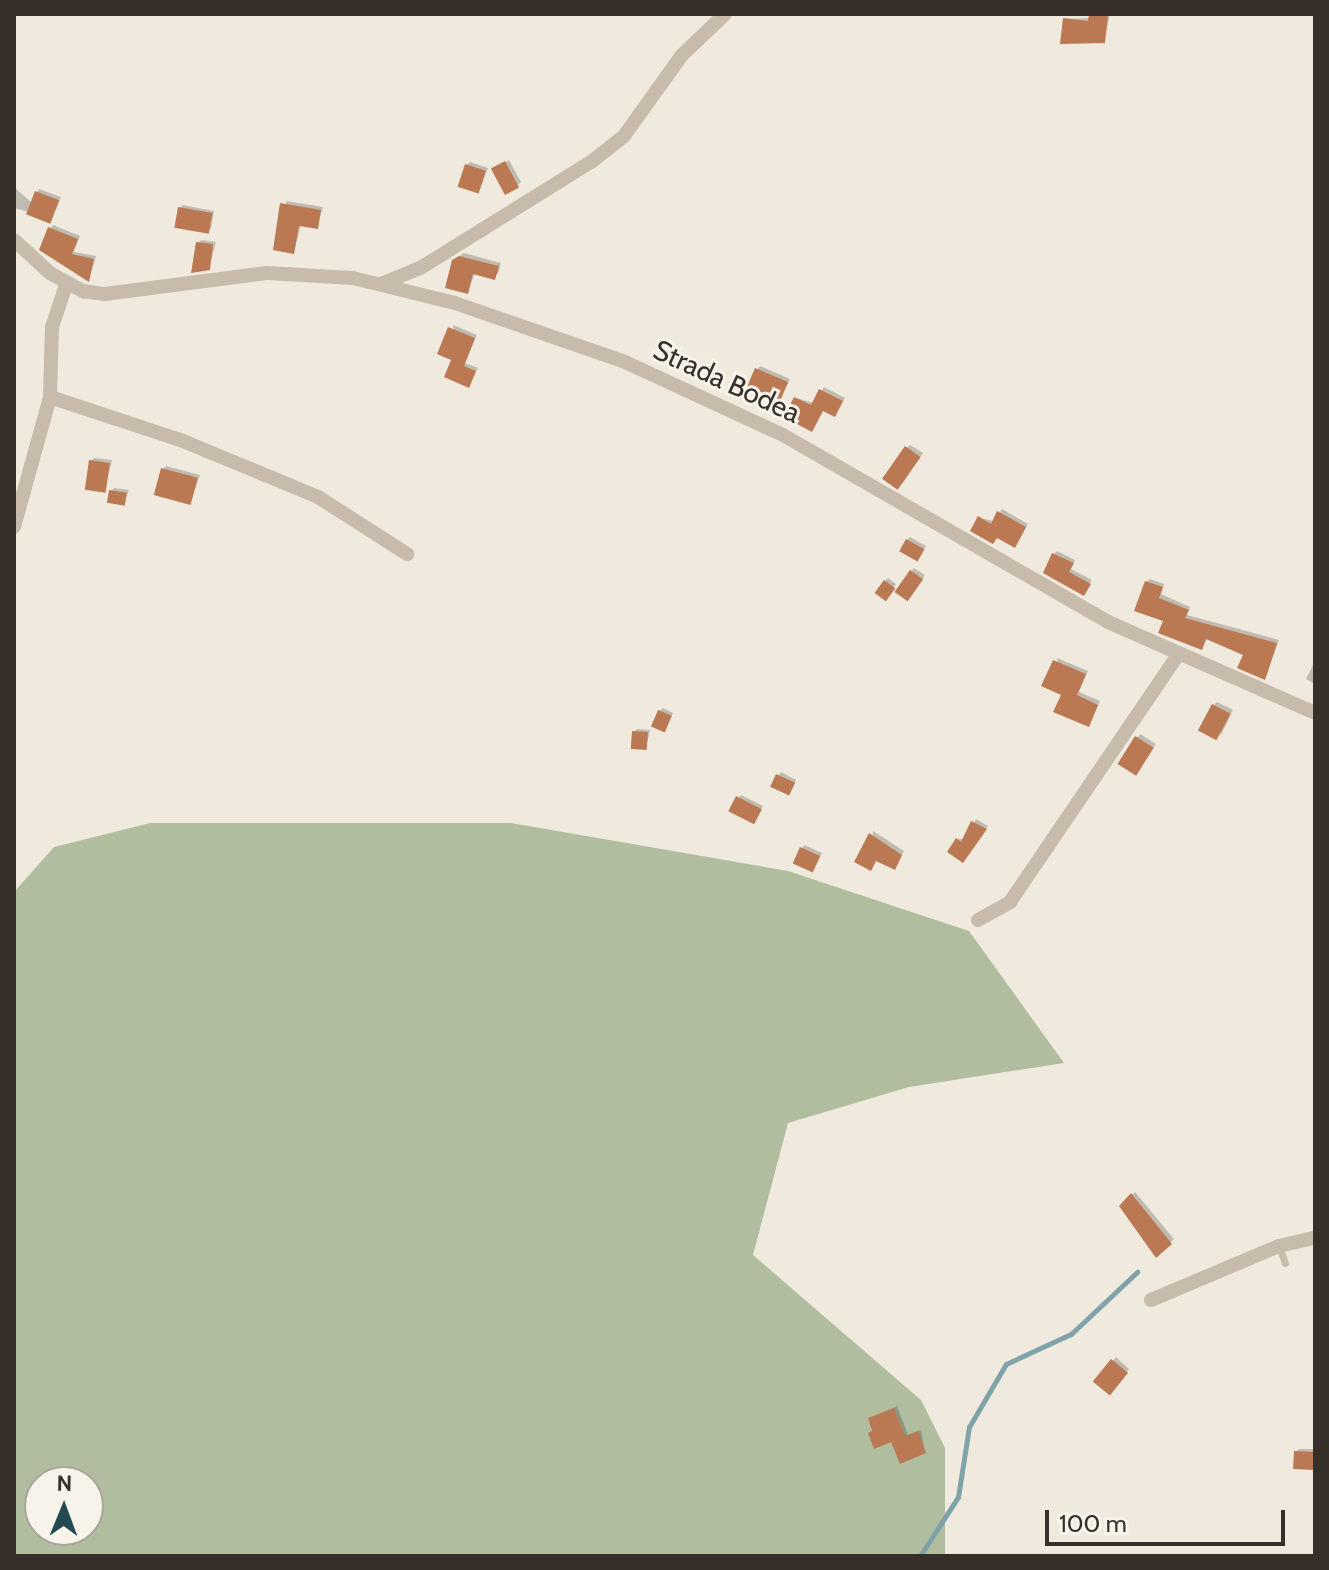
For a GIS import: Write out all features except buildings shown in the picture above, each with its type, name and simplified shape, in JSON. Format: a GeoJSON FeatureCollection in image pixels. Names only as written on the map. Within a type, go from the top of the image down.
{"type":"FeatureCollection","features":[{"type":"Feature","properties":{"kind":"street"},"geometry":{"type":"LineString","coordinates":[[381,284],[422,267],[591,162],[624,136],[682,55],[725,14]]}},
{"type":"Feature","properties":{"kind":"street"},"geometry":{"type":"LineString","coordinates":[[14,240],[66,285],[52,327],[50,397],[14,527]]}},
{"type":"Feature","properties":{"kind":"street","name":"Strada Bodea"},"geometry":{"type":"LineString","coordinates":[[66,285],[105,294],[267,273],[381,284],[455,303],[625,362],[717,402],[847,470],[1060,597],[1177,656],[1315,713]]}},
{"type":"Feature","properties":{"kind":"street"},"geometry":{"type":"LineString","coordinates":[[50,397],[183,441],[318,497],[407,554]]}},
{"type":"Feature","properties":{"kind":"street"},"geometry":{"type":"LineString","coordinates":[[978,920],[1010,902],[1177,656]]}},
{"type":"Feature","properties":{"kind":"street"},"geometry":{"type":"LineString","coordinates":[[1151,1300],[1173,1286],[1279,1246],[1315,1238]]}},
{"type":"Feature","properties":{"kind":"lane"},"geometry":{"type":"LineString","coordinates":[[1279,1246],[1285,1263]]}},
{"type":"Feature","properties":{"kind":"green space"},"geometry":{"type":"Polygon","coordinates":[[[150,823],[511,823],[788,871],[969,931],[1064,1063],[909,1087],[788,1123],[753,1255],[921,1400],[945,1448],[945,1556],[14,1556],[14,892],[54,847],[150,823]]]}},
{"type":"Feature","properties":{"kind":"waterway"},"geometry":{"type":"LineString","coordinates":[[920,1556],[958,1497],[969,1427],[1006,1364],[1071,1334],[1137,1272]]}}]}
